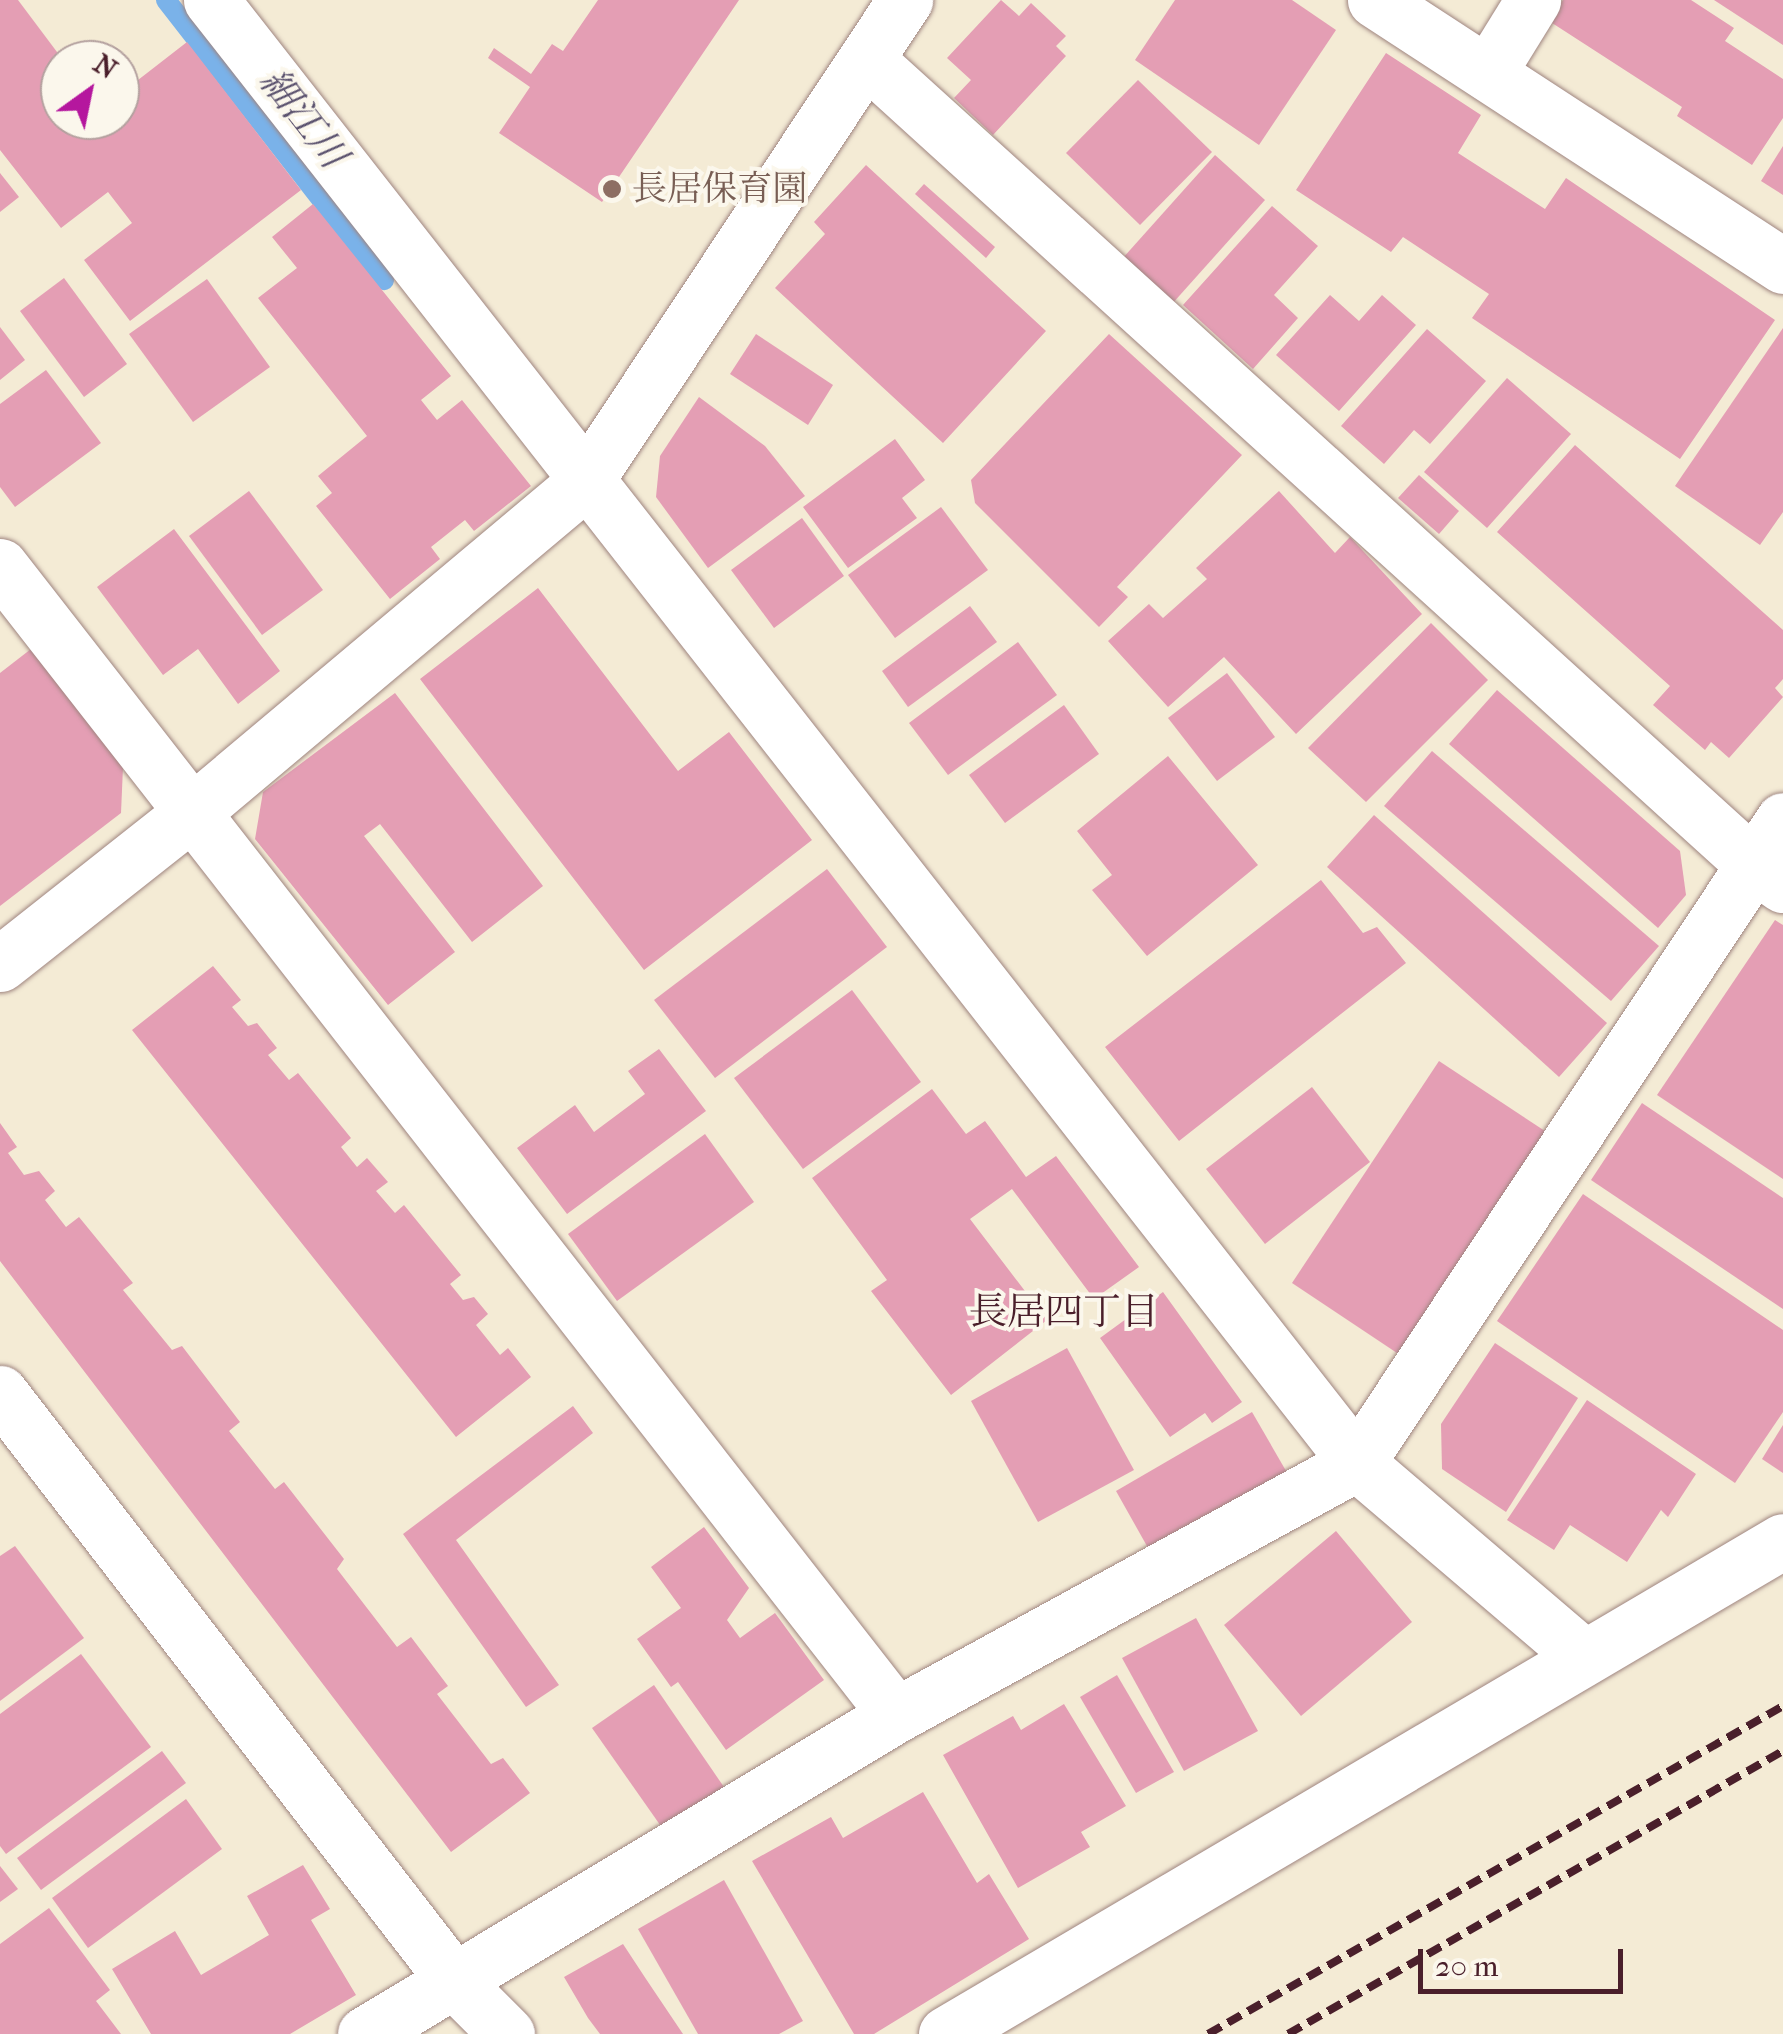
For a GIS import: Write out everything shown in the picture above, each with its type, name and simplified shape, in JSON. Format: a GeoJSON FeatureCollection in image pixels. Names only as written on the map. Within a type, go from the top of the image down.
{"type":"FeatureCollection","features":[{"type":"Feature","properties":{"kind":"street"},"geometry":{"type":"LineString","coordinates":[[211,0],[1357,1463],[1582,1656]]}},
{"type":"Feature","properties":{"kind":"street"},"geometry":{"type":"LineString","coordinates":[[0,964],[191,813],[585,482],[905,0]]}},
{"type":"Feature","properties":{"kind":"street"},"geometry":{"type":"LineString","coordinates":[[1375,0],[1783,266]]}},
{"type":"Feature","properties":{"kind":"street"},"geometry":{"type":"LineString","coordinates":[[1488,73],[1534,0]]}},
{"type":"Feature","properties":{"kind":"street"},"geometry":{"type":"LineString","coordinates":[[866,59],[1769,875]]}},
{"type":"Feature","properties":{"kind":"street"},"geometry":{"type":"LineString","coordinates":[[0,566],[896,1715]]}},
{"type":"Feature","properties":{"kind":"street"},"geometry":{"type":"LineString","coordinates":[[364,2034],[456,1983],[896,1715],[1357,1463],[1769,875],[1783,820]]}},
{"type":"Feature","properties":{"kind":"street"},"geometry":{"type":"LineString","coordinates":[[0,1393],[456,1983],[507,2034]]}},
{"type":"Feature","properties":{"kind":"street"},"geometry":{"type":"LineString","coordinates":[[946,2034],[1783,1541]]}},
{"type":"Feature","properties":{"kind":"building"},"geometry":{"type":"Polygon","coordinates":[[[0,0],[18,0],[48,40],[40,40],[40,140],[140,140],[140,78],[187,42],[301,190],[130,321],[84,260],[132,223],[108,192],[61,228],[0,150],[0,0]]]}},
{"type":"Feature","properties":{"kind":"building"},"geometry":{"type":"Polygon","coordinates":[[[598,0],[739,0],[602,202],[499,133],[530,87],[488,58],[494,48],[531,74],[552,44],[563,51],[598,0]]]}},
{"type":"Feature","properties":{"kind":"building"},"geometry":{"type":"Polygon","coordinates":[[[1001,0],[1019,16],[1031,3],[1066,36],[1056,46],[1066,56],[993,135],[954,98],[971,80],[947,58],[1001,0]]]}},
{"type":"Feature","properties":{"kind":"building"},"geometry":{"type":"Polygon","coordinates":[[[1175,0],[1292,0],[1336,30],[1259,145],[1135,60],[1175,0]]]}},
{"type":"Feature","properties":{"kind":"building"},"geometry":{"type":"Polygon","coordinates":[[[1563,0],[1691,0],[1734,28],[1725,41],[1783,79],[1783,118],[1752,165],[1677,116],[1682,107],[1549,21],[1563,0]]]}},
{"type":"Feature","properties":{"kind":"building"},"geometry":{"type":"Polygon","coordinates":[[[1714,0],[1783,0],[1783,45],[1714,0]]]}},
{"type":"Feature","properties":{"kind":"building"},"geometry":{"type":"Polygon","coordinates":[[[1386,53],[1481,115],[1458,153],[1545,209],[1566,178],[1775,320],[1680,459],[1472,318],[1489,294],[1403,237],[1391,252],[1296,190],[1386,53]]]}},
{"type":"Feature","properties":{"kind":"building"},"geometry":{"type":"Polygon","coordinates":[[[1138,80],[1212,152],[1140,225],[1066,153],[1138,80]]]}},
{"type":"Feature","properties":{"kind":"building"},"geometry":{"type":"Polygon","coordinates":[[[1783,146],[1783,195],[1761,181],[1783,146]]]}},
{"type":"Feature","properties":{"kind":"building"},"geometry":{"type":"Polygon","coordinates":[[[1215,155],[1265,200],[1172,304],[1122,259],[1215,155]]]}},
{"type":"Feature","properties":{"kind":"building"},"geometry":{"type":"Polygon","coordinates":[[[866,165],[1046,331],[943,443],[775,288],[825,234],[814,222],[866,165]]]}},
{"type":"Feature","properties":{"kind":"building"},"geometry":{"type":"Polygon","coordinates":[[[0,173],[19,197],[0,212],[0,173]]]}},
{"type":"Feature","properties":{"kind":"building"},"geometry":{"type":"Polygon","coordinates":[[[924,184],[995,247],[986,258],[915,194],[924,184]]]}},
{"type":"Feature","properties":{"kind":"building"},"geometry":{"type":"Polygon","coordinates":[[[313,204],[451,376],[421,400],[437,420],[462,400],[531,486],[474,531],[465,520],[431,547],[440,559],[390,599],[316,506],[332,493],[318,476],[367,436],[258,298],[297,268],[272,237],[313,204]]]}},
{"type":"Feature","properties":{"kind":"building"},"geometry":{"type":"Polygon","coordinates":[[[1272,206],[1318,246],[1274,295],[1298,318],[1253,369],[1183,305],[1272,206]]]}},
{"type":"Feature","properties":{"kind":"building"},"geometry":{"type":"Polygon","coordinates":[[[64,278],[127,364],[84,397],[20,311],[64,278]]]}},
{"type":"Feature","properties":{"kind":"building"},"geometry":{"type":"Polygon","coordinates":[[[207,279],[270,367],[193,422],[129,334],[207,279]]]}},
{"type":"Feature","properties":{"kind":"building"},"geometry":{"type":"Polygon","coordinates":[[[1330,295],[1359,321],[1382,295],[1416,325],[1339,411],[1276,355],[1330,295]]]}},
{"type":"Feature","properties":{"kind":"building"},"geometry":{"type":"Polygon","coordinates":[[[0,327],[25,360],[0,380],[0,327]]]}},
{"type":"Feature","properties":{"kind":"building"},"geometry":{"type":"Polygon","coordinates":[[[1783,328],[1783,512],[1760,545],[1675,486],[1783,328]]]}},
{"type":"Feature","properties":{"kind":"building"},"geometry":{"type":"Polygon","coordinates":[[[1427,329],[1486,381],[1430,444],[1414,430],[1384,464],[1341,426],[1427,329]]]}},
{"type":"Feature","properties":{"kind":"building"},"geometry":{"type":"Polygon","coordinates":[[[756,334],[833,385],[808,425],[730,374],[756,334]]]}},
{"type":"Feature","properties":{"kind":"building"},"geometry":{"type":"Polygon","coordinates":[[[1109,334],[1242,455],[1117,587],[1128,597],[1099,627],[975,503],[971,480],[1109,334]]]}},
{"type":"Feature","properties":{"kind":"building"},"geometry":{"type":"Polygon","coordinates":[[[46,370],[101,443],[15,507],[0,487],[0,404],[46,370]]]}},
{"type":"Feature","properties":{"kind":"building"},"geometry":{"type":"Polygon","coordinates":[[[1507,378],[1571,434],[1487,528],[1424,472],[1507,378]]]}},
{"type":"Feature","properties":{"kind":"building"},"geometry":{"type":"Polygon","coordinates":[[[699,397],[765,446],[805,496],[708,568],[656,497],[660,456],[699,397]]]}},
{"type":"Feature","properties":{"kind":"building"},"geometry":{"type":"Polygon","coordinates":[[[895,439],[925,480],[902,498],[917,518],[848,568],[803,507],[895,439]]]}},
{"type":"Feature","properties":{"kind":"building"},"geometry":{"type":"Polygon","coordinates":[[[1575,445],[1783,630],[1783,679],[1775,688],[1783,697],[1729,758],[1711,742],[1705,750],[1653,705],[1670,686],[1497,532],[1575,445]]]}},
{"type":"Feature","properties":{"kind":"building"},"geometry":{"type":"Polygon","coordinates":[[[1419,475],[1459,511],[1439,534],[1398,498],[1419,475]]]}},
{"type":"Feature","properties":{"kind":"building"},"geometry":{"type":"Polygon","coordinates":[[[249,491],[323,590],[262,635],[189,536],[249,491]]]}},
{"type":"Feature","properties":{"kind":"building"},"geometry":{"type":"Polygon","coordinates":[[[1279,491],[1335,553],[1350,537],[1422,614],[1296,734],[1224,657],[1168,707],[1108,641],[1149,604],[1163,618],[1207,579],[1196,568],[1279,491]]]}},
{"type":"Feature","properties":{"kind":"building"},"geometry":{"type":"Polygon","coordinates":[[[941,507],[988,570],[895,638],[848,575],[941,507]]]}},
{"type":"Feature","properties":{"kind":"building"},"geometry":{"type":"Polygon","coordinates":[[[802,518],[844,576],[774,628],[731,570],[802,518]]]}},
{"type":"Feature","properties":{"kind":"building"},"geometry":{"type":"Polygon","coordinates":[[[174,529],[280,671],[238,704],[198,649],[163,675],[97,587],[174,529]]]}},
{"type":"Feature","properties":{"kind":"building"},"geometry":{"type":"Polygon","coordinates":[[[538,588],[678,771],[729,732],[812,840],[644,970],[420,679],[538,588]]]}},
{"type":"Feature","properties":{"kind":"building"},"geometry":{"type":"Polygon","coordinates":[[[970,606],[997,642],[908,707],[882,671],[970,606]]]}},
{"type":"Feature","properties":{"kind":"building"},"geometry":{"type":"Polygon","coordinates":[[[1431,623],[1488,680],[1366,802],[1308,748],[1431,623]]]}},
{"type":"Feature","properties":{"kind":"building"},"geometry":{"type":"Polygon","coordinates":[[[1018,642],[1057,695],[948,775],[909,723],[1018,642]]]}},
{"type":"Feature","properties":{"kind":"building"},"geometry":{"type":"Polygon","coordinates":[[[31,649],[123,767],[121,813],[0,906],[0,673],[31,649]]]}},
{"type":"Feature","properties":{"kind":"building"},"geometry":{"type":"Polygon","coordinates":[[[1227,673],[1275,737],[1217,781],[1168,718],[1227,673]]]}},
{"type":"Feature","properties":{"kind":"building"},"geometry":{"type":"Polygon","coordinates":[[[1497,690],[1680,851],[1686,895],[1658,928],[1449,744],[1497,690]]]}},
{"type":"Feature","properties":{"kind":"building"},"geometry":{"type":"Polygon","coordinates":[[[395,693],[543,886],[472,942],[380,824],[364,836],[455,952],[388,1005],[255,839],[263,792],[395,693]]]}},
{"type":"Feature","properties":{"kind":"building"},"geometry":{"type":"Polygon","coordinates":[[[1064,705],[1099,754],[1005,823],[969,775],[1064,705]]]}},
{"type":"Feature","properties":{"kind":"building"},"geometry":{"type":"Polygon","coordinates":[[[1432,751],[1659,946],[1611,1001],[1384,806],[1432,751]]]}},
{"type":"Feature","properties":{"kind":"building"},"geometry":{"type":"Polygon","coordinates":[[[1168,756],[1258,865],[1147,956],[1092,890],[1112,875],[1077,831],[1168,756]]]}},
{"type":"Feature","properties":{"kind":"building"},"geometry":{"type":"Polygon","coordinates":[[[1374,815],[1607,1023],[1559,1077],[1327,867],[1374,815]]]}},
{"type":"Feature","properties":{"kind":"building"},"geometry":{"type":"Polygon","coordinates":[[[827,869],[887,947],[715,1078],[654,1000],[827,869]]]}},
{"type":"Feature","properties":{"kind":"building"},"geometry":{"type":"Polygon","coordinates":[[[1321,880],[1363,933],[1377,927],[1406,963],[1179,1141],[1105,1047],[1321,880]]]}},
{"type":"Feature","properties":{"kind":"building"},"geometry":{"type":"Polygon","coordinates":[[[1775,920],[1783,925],[1783,1179],[1657,1095],[1775,920]]]}},
{"type":"Feature","properties":{"kind":"building"},"geometry":{"type":"Polygon","coordinates":[[[213,966],[241,1000],[232,1007],[248,1026],[257,1023],[277,1048],[268,1055],[289,1080],[298,1073],[351,1138],[341,1147],[357,1167],[367,1158],[388,1182],[376,1191],[395,1213],[404,1205],[461,1275],[450,1284],[463,1300],[474,1297],[488,1314],[476,1325],[500,1355],[508,1348],[531,1377],[456,1437],[132,1030],[213,966]]]}},
{"type":"Feature","properties":{"kind":"building"},"geometry":{"type":"Polygon","coordinates":[[[852,990],[921,1082],[803,1169],[734,1078],[852,990]]]}},
{"type":"Feature","properties":{"kind":"building"},"geometry":{"type":"Polygon","coordinates":[[[659,1049],[706,1111],[567,1214],[517,1148],[575,1105],[594,1132],[645,1094],[628,1071],[659,1049]]]}},
{"type":"Feature","properties":{"kind":"building"},"geometry":{"type":"Polygon","coordinates":[[[1439,1061],[1548,1133],[1400,1355],[1292,1283],[1439,1061]]]}},
{"type":"Feature","properties":{"kind":"building"},"geometry":{"type":"Polygon","coordinates":[[[1312,1087],[1370,1162],[1265,1244],[1206,1169],[1312,1087]]]}},
{"type":"Feature","properties":{"kind":"building"},"geometry":{"type":"Polygon","coordinates":[[[932,1089],[966,1134],[985,1121],[1026,1177],[1056,1156],[1139,1267],[1094,1299],[1012,1189],[970,1219],[1047,1320],[951,1395],[871,1291],[887,1280],[812,1178],[932,1089]]]}},
{"type":"Feature","properties":{"kind":"building"},"geometry":{"type":"Polygon","coordinates":[[[1642,1103],[1783,1198],[1783,1309],[1591,1180],[1642,1103]]]}},
{"type":"Feature","properties":{"kind":"building"},"geometry":{"type":"Polygon","coordinates":[[[0,1123],[17,1147],[8,1153],[24,1175],[39,1171],[55,1191],[45,1200],[66,1227],[79,1217],[133,1283],[123,1290],[172,1350],[182,1346],[240,1422],[229,1431],[275,1489],[284,1482],[344,1559],[337,1569],[397,1647],[411,1637],[448,1686],[437,1694],[491,1764],[503,1758],[530,1793],[451,1852],[0,1261],[0,1123]]]}},
{"type":"Feature","properties":{"kind":"building"},"geometry":{"type":"Polygon","coordinates":[[[705,1134],[754,1202],[617,1301],[568,1234],[705,1134]]]}},
{"type":"Feature","properties":{"kind":"building"},"geometry":{"type":"Polygon","coordinates":[[[1583,1194],[1783,1330],[1783,1412],[1735,1483],[1497,1321],[1583,1194]]]}},
{"type":"Feature","properties":{"kind":"building"},"geometry":{"type":"Polygon","coordinates":[[[1163,1292],[1242,1402],[1212,1423],[1205,1413],[1170,1437],[1100,1338],[1163,1292]]]}},
{"type":"Feature","properties":{"kind":"building"},"geometry":{"type":"Polygon","coordinates":[[[1495,1343],[1578,1398],[1506,1512],[1442,1469],[1441,1424],[1495,1343]]]}},
{"type":"Feature","properties":{"kind":"building"},"geometry":{"type":"Polygon","coordinates":[[[1067,1348],[1134,1470],[1038,1522],[971,1401],[1067,1348]]]}},
{"type":"Feature","properties":{"kind":"building"},"geometry":{"type":"Polygon","coordinates":[[[1587,1400],[1696,1474],[1668,1517],[1661,1510],[1627,1562],[1570,1525],[1554,1550],[1507,1520],[1587,1400]]]}},
{"type":"Feature","properties":{"kind":"building"},"geometry":{"type":"Polygon","coordinates":[[[573,1406],[593,1433],[456,1540],[559,1685],[526,1707],[403,1534],[573,1406]]]}},
{"type":"Feature","properties":{"kind":"building"},"geometry":{"type":"Polygon","coordinates":[[[1252,1412],[1289,1476],[1152,1555],[1116,1491],[1252,1412]]]}},
{"type":"Feature","properties":{"kind":"building"},"geometry":{"type":"Polygon","coordinates":[[[1783,1425],[1783,1473],[1762,1459],[1783,1425]]]}},
{"type":"Feature","properties":{"kind":"building"},"geometry":{"type":"Polygon","coordinates":[[[704,1527],[749,1588],[727,1620],[740,1638],[775,1613],[824,1680],[726,1750],[678,1682],[671,1687],[637,1639],[681,1608],[651,1567],[704,1527]]]}},
{"type":"Feature","properties":{"kind":"building"},"geometry":{"type":"Polygon","coordinates":[[[1336,1531],[1412,1622],[1301,1716],[1224,1625],[1336,1531]]]}},
{"type":"Feature","properties":{"kind":"building"},"geometry":{"type":"Polygon","coordinates":[[[15,1546],[84,1638],[0,1701],[0,1556],[15,1546]]]}},
{"type":"Feature","properties":{"kind":"building"},"geometry":{"type":"Polygon","coordinates":[[[1196,1618],[1258,1731],[1184,1771],[1122,1658],[1196,1618]]]}},
{"type":"Feature","properties":{"kind":"building"},"geometry":{"type":"Polygon","coordinates":[[[81,1654],[151,1747],[6,1854],[0,1846],[0,1714],[81,1654]]]}},
{"type":"Feature","properties":{"kind":"building"},"geometry":{"type":"Polygon","coordinates":[[[1117,1675],[1174,1772],[1136,1793],[1080,1697],[1117,1675]]]}},
{"type":"Feature","properties":{"kind":"building"},"geometry":{"type":"Polygon","coordinates":[[[654,1685],[726,1790],[665,1832],[592,1728],[654,1685]]]}},
{"type":"Feature","properties":{"kind":"building"},"geometry":{"type":"Polygon","coordinates":[[[1064,1704],[1126,1806],[1081,1832],[1090,1847],[1018,1888],[943,1755],[1013,1716],[1021,1730],[1064,1704]]]}},
{"type":"Feature","properties":{"kind":"building"},"geometry":{"type":"Polygon","coordinates":[[[162,1751],[186,1783],[41,1890],[17,1858],[162,1751]]]}},
{"type":"Feature","properties":{"kind":"building"},"geometry":{"type":"Polygon","coordinates":[[[923,1792],[977,1883],[989,1874],[1029,1939],[874,2034],[854,2034],[752,1861],[831,1817],[843,1838],[923,1792]]]}},
{"type":"Feature","properties":{"kind":"building"},"geometry":{"type":"Polygon","coordinates":[[[186,1799],[222,1849],[88,1948],[52,1898],[186,1799]]]}},
{"type":"Feature","properties":{"kind":"building"},"geometry":{"type":"Polygon","coordinates":[[[303,1865],[330,1909],[311,1920],[356,1995],[290,2034],[151,2034],[112,1969],[175,1931],[201,1975],[269,1935],[247,1896],[303,1865]]]}},
{"type":"Feature","properties":{"kind":"building"},"geometry":{"type":"Polygon","coordinates":[[[0,1866],[18,1889],[0,1902],[0,1866]]]}},
{"type":"Feature","properties":{"kind":"building"},"geometry":{"type":"Polygon","coordinates":[[[724,1880],[803,2021],[779,2034],[698,2034],[638,1929],[724,1880]]]}},
{"type":"Feature","properties":{"kind":"building"},"geometry":{"type":"Polygon","coordinates":[[[49,1908],[110,1990],[96,2001],[121,2034],[0,2034],[0,1944],[49,1908]]]}},
{"type":"Feature","properties":{"kind":"building"},"geometry":{"type":"Polygon","coordinates":[[[623,1944],[683,2034],[600,2034],[588,2018],[564,1977],[623,1944]]]}},
{"type":"Feature","properties":{"kind":"waterway","name":"細江川"},"geometry":{"type":"LineString","coordinates":[[166,0],[384,280]]}},
{"type":"Feature","properties":{"kind":"railway"},"geometry":{"type":"LineString","coordinates":[[1208,2034],[1783,1706]]}},
{"type":"Feature","properties":{"kind":"railway"},"geometry":{"type":"LineString","coordinates":[[1288,2034],[1783,1751]]}},
{"type":"Feature","properties":{"kind":"place","name":"長居保育園"},"geometry":{"type":"Point","coordinates":[612,189]}},
{"type":"Feature","properties":{"kind":"district","name":"長居四丁目"},"geometry":{"type":"Point","coordinates":[1064,1312]}}]}
